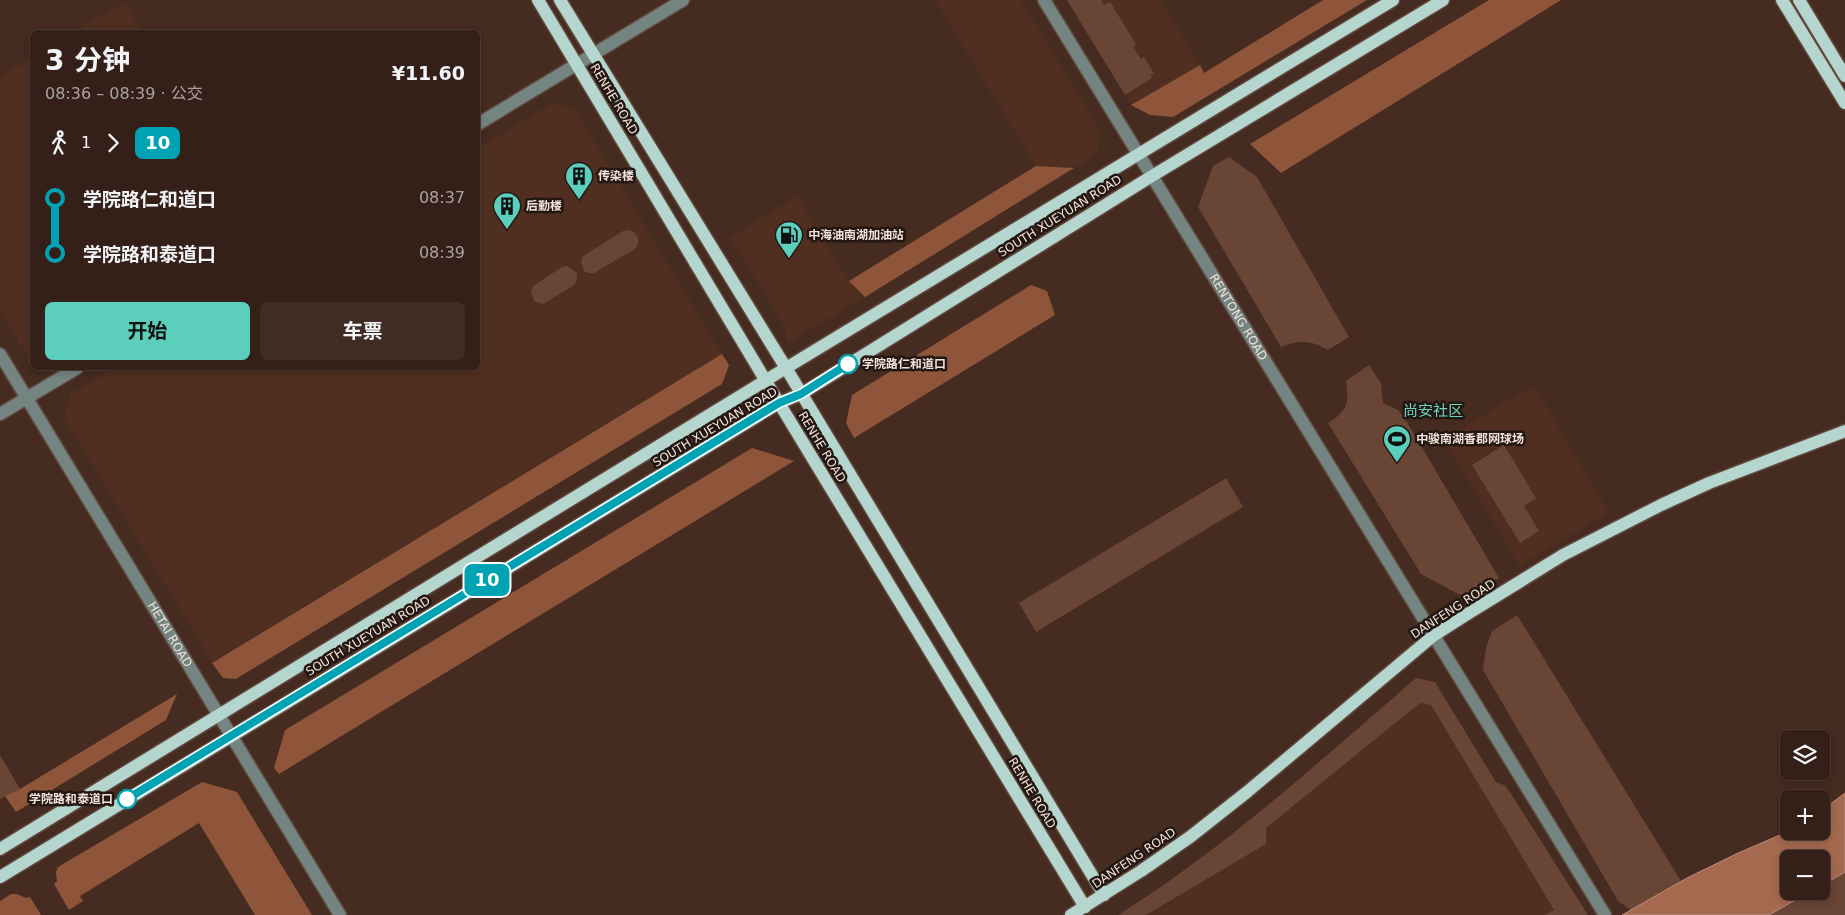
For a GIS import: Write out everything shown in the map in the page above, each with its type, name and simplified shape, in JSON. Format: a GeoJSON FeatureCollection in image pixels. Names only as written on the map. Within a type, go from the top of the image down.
{"type":"FeatureCollection","features":[{"type":"Feature","properties":{"kind":"main road","name":"RENHE ROAD"},"geometry":{"type":"LineString","coordinates":[[538,0],[779,403],[1085,907]]}},
{"type":"Feature","properties":{"kind":"main road","name":"RENHE ROAD"},"geometry":{"type":"LineString","coordinates":[[560,0],[786,368],[1104,895]]}},
{"type":"Feature","properties":{"kind":"main road","name":"SOUTH XUEYUAN ROAD"},"geometry":{"type":"LineString","coordinates":[[0,848],[1393,0]]}},
{"type":"Feature","properties":{"kind":"main road","name":"SOUTH XUEYUAN ROAD"},"geometry":{"type":"LineString","coordinates":[[0,877],[779,403],[801,394],[1152,176],[1443,0]]}},
{"type":"Feature","properties":{"kind":"main road"},"geometry":{"type":"LineString","coordinates":[[1782,0],[1845,104]]}},
{"type":"Feature","properties":{"kind":"main road"},"geometry":{"type":"LineString","coordinates":[[1799,0],[1845,76]]}},
{"type":"Feature","properties":{"kind":"main road","name":"DANFENG ROAD"},"geometry":{"type":"LineString","coordinates":[[1071,915],[1150,866],[1233,804],[1433,636],[1563,555],[1613,528],[1709,484],[1845,431]]}},
{"type":"Feature","properties":{"kind":"street"},"geometry":{"type":"LineString","coordinates":[[480,123],[683,0]]}},
{"type":"Feature","properties":{"kind":"street","name":"RENTONG ROAD"},"geometry":{"type":"LineString","coordinates":[[1044,0],[1605,915]]}},
{"type":"Feature","properties":{"kind":"street","name":"HETAI ROAD"},"geometry":{"type":"LineString","coordinates":[[0,354],[340,915]]}},
{"type":"Feature","properties":{"kind":"street"},"geometry":{"type":"LineString","coordinates":[[0,414],[74,370]]}},
{"type":"Feature","properties":{"kind":"shaded area"},"geometry":{"type":"Polygon","coordinates":[[[935,0],[1021,0],[1101,131],[1097,154],[1074,168],[1036,166],[935,0]]]}},
{"type":"Feature","properties":{"kind":"shaded area"},"geometry":{"type":"Polygon","coordinates":[[[1067,0],[1161,0],[1200,65],[1131,105],[1067,0]]]}},
{"type":"Feature","properties":{"kind":"shaded area"},"geometry":{"type":"Polygon","coordinates":[[[1067,0],[1101,0],[1104,5],[1110,2],[1136,44],[1133,47],[1141,59],[1144,57],[1154,73],[1151,75],[1152,78],[1125,95],[1067,0]]]}},
{"type":"Feature","properties":{"kind":"shaded area"},"geometry":{"type":"Polygon","coordinates":[[[1323,0],[1367,0],[1173,117],[1150,115],[1131,105],[1200,65],[1204,73],[1323,0]]]}},
{"type":"Feature","properties":{"kind":"shaded area"},"geometry":{"type":"Polygon","coordinates":[[[1489,0],[1561,0],[1281,173],[1250,144],[1489,0]]]}},
{"type":"Feature","properties":{"kind":"shaded area"},"geometry":{"type":"Polygon","coordinates":[[[124,2],[142,30],[77,30],[124,2]]]}},
{"type":"Feature","properties":{"kind":"shaded area"},"geometry":{"type":"Polygon","coordinates":[[[30,59],[30,356],[25,352],[0,311],[0,77],[30,59]]]}},
{"type":"Feature","properties":{"kind":"shaded area"},"geometry":{"type":"Polygon","coordinates":[[[554,102],[574,108],[722,354],[212,662],[64,418],[70,394],[112,370],[480,370],[480,147],[554,102]]]}},
{"type":"Feature","properties":{"kind":"shaded area"},"geometry":{"type":"Polygon","coordinates":[[[1229,157],[1257,177],[1349,337],[1328,350],[1316,344],[1304,342],[1281,347],[1198,207],[1213,166],[1229,157]]]}},
{"type":"Feature","properties":{"kind":"shaded area"},"geometry":{"type":"Polygon","coordinates":[[[1036,166],[1074,168],[865,297],[849,281],[1036,166]]]}},
{"type":"Feature","properties":{"kind":"shaded area","name":"中海油南湖加油站"},"geometry":{"type":"Polygon","coordinates":[[[797,196],[849,281],[865,297],[786,344],[786,329],[730,237],[797,196]]]}},
{"type":"Feature","properties":{"kind":"shaded area"},"geometry":{"type":"Polygon","coordinates":[[[629,230],[634,232],[638,238],[638,245],[635,249],[594,273],[584,271],[581,261],[583,256],[623,231],[629,230]]]}},
{"type":"Feature","properties":{"kind":"shaded area"},"geometry":{"type":"Polygon","coordinates":[[[567,266],[576,272],[577,279],[573,286],[543,304],[534,301],[531,291],[533,286],[562,267],[567,266]]]}},
{"type":"Feature","properties":{"kind":"shaded area"},"geometry":{"type":"Polygon","coordinates":[[[1031,285],[1047,291],[1055,315],[854,438],[846,423],[852,395],[1031,285]]]}},
{"type":"Feature","properties":{"kind":"shaded area"},"geometry":{"type":"Polygon","coordinates":[[[722,354],[729,365],[722,384],[236,679],[223,678],[212,663],[722,354]]]}},
{"type":"Feature","properties":{"kind":"shaded area"},"geometry":{"type":"Polygon","coordinates":[[[1369,365],[1381,383],[1383,403],[1398,410],[1404,417],[1499,578],[1466,598],[1421,574],[1328,423],[1340,414],[1346,406],[1346,381],[1369,365]]]}},
{"type":"Feature","properties":{"kind":"shaded area"},"geometry":{"type":"Polygon","coordinates":[[[1534,385],[1609,513],[1520,566],[1443,439],[1534,385]]]}},
{"type":"Feature","properties":{"kind":"shaded area"},"geometry":{"type":"Polygon","coordinates":[[[1504,445],[1536,498],[1524,506],[1539,531],[1520,543],[1472,465],[1504,445]]]}},
{"type":"Feature","properties":{"kind":"shaded area"},"geometry":{"type":"Polygon","coordinates":[[[752,448],[794,461],[279,774],[274,768],[285,730],[752,448]]]}},
{"type":"Feature","properties":{"kind":"shaded area"},"geometry":{"type":"Polygon","coordinates":[[[1226,478],[1243,507],[1036,632],[1019,603],[1226,478]]]}},
{"type":"Feature","properties":{"kind":"shaded area"},"geometry":{"type":"Polygon","coordinates":[[[1517,615],[1681,881],[1634,912],[1618,901],[1483,670],[1486,648],[1492,631],[1517,615]]]}},
{"type":"Feature","properties":{"kind":"shaded area"},"geometry":{"type":"Polygon","coordinates":[[[1416,678],[1435,682],[1496,782],[1506,786],[1588,915],[1545,915],[1554,910],[1431,705],[1420,703],[1266,828],[1266,844],[1146,915],[1118,915],[1197,861],[1272,802],[1416,678]]]}},
{"type":"Feature","properties":{"kind":"shaded area"},"geometry":{"type":"Polygon","coordinates":[[[177,694],[166,720],[16,812],[5,796],[20,789],[177,694]]]}},
{"type":"Feature","properties":{"kind":"shaded area"},"geometry":{"type":"Polygon","coordinates":[[[1420,703],[1431,705],[1554,910],[1545,915],[1146,915],[1266,844],[1266,828],[1420,703]]]}},
{"type":"Feature","properties":{"kind":"shaded area"},"geometry":{"type":"Polygon","coordinates":[[[0,755],[20,789],[0,799],[0,755]]]}},
{"type":"Feature","properties":{"kind":"shaded area"},"geometry":{"type":"Polygon","coordinates":[[[202,782],[237,792],[312,915],[255,915],[199,823],[80,896],[83,901],[69,910],[54,884],[57,881],[56,872],[58,867],[202,782]]]}},
{"type":"Feature","properties":{"kind":"shaded area"},"geometry":{"type":"Polygon","coordinates":[[[1845,793],[1845,872],[1830,881],[1830,850],[1780,850],[1780,900],[1795,900],[1769,915],[1622,915],[1687,878],[1780,835],[1780,840],[1830,840],[1830,804],[1845,793]]]}},
{"type":"Feature","properties":{"kind":"shaded area"},"geometry":{"type":"Polygon","coordinates":[[[1845,812],[1845,915],[1675,915],[1780,856],[1780,900],[1830,900],[1830,850],[1790,850],[1808,840],[1830,840],[1830,825],[1845,812]]]}},
{"type":"Feature","properties":{"kind":"shaded area"},"geometry":{"type":"Polygon","coordinates":[[[11,894],[17,894],[26,898],[30,897],[41,915],[0,915],[0,901],[11,894]]]}},
{"type":"Feature","properties":{"kind":"bus line","name":"10"},"geometry":{"type":"LineString","coordinates":[[127,799],[764,412],[779,403],[801,394],[848,364]]}},
{"type":"Feature","properties":{"kind":"place","name":"传染楼"},"geometry":{"type":"Point","coordinates":[579,200]}},
{"type":"Feature","properties":{"kind":"place","name":"后勤楼"},"geometry":{"type":"Point","coordinates":[507,230]}},
{"type":"Feature","properties":{"kind":"place","name":"中海油南湖加油站"},"geometry":{"type":"Point","coordinates":[789,259]}},
{"type":"Feature","properties":{"kind":"place","name":"学院路仁和道口"},"geometry":{"type":"Point","coordinates":[848,364]}},
{"type":"Feature","properties":{"kind":"place","name":"中骏南湖香郡网球场"},"geometry":{"type":"Point","coordinates":[1397,463]}},
{"type":"Feature","properties":{"kind":"place","name":"学院路和泰道口"},"geometry":{"type":"Point","coordinates":[127,799]}},
{"type":"Feature","properties":{"kind":"district","name":"尚安社区"},"geometry":{"type":"Point","coordinates":[1433,411]}}]}
